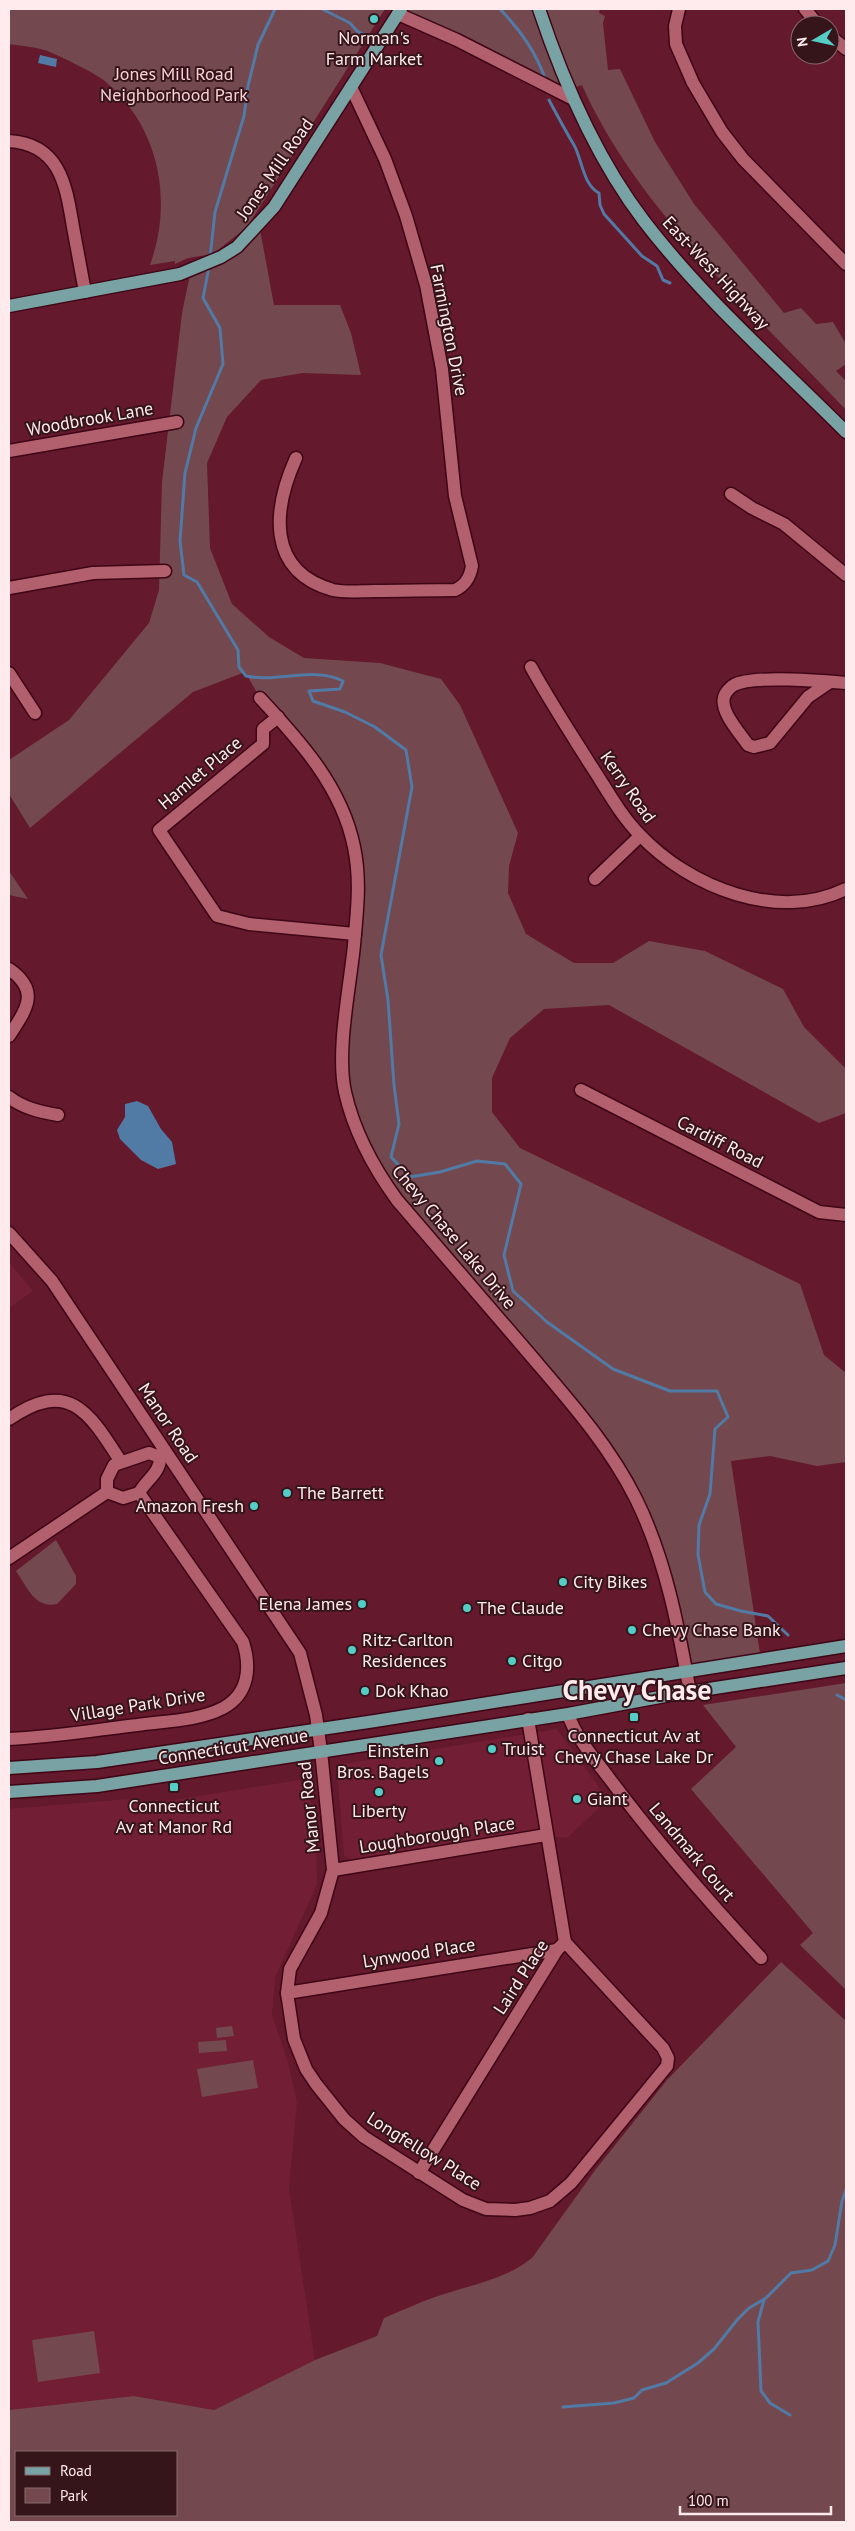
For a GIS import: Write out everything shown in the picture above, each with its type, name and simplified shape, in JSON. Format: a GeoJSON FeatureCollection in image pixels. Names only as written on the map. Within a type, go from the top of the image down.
{"type":"FeatureCollection","features":[{"type":"Feature","properties":{"kind":"main road","name":"East-West Highway"},"geometry":{"type":"LineString","coordinates":[[539,9],[571,98],[607,167],[644,221],[691,277],[846,432]]}},
{"type":"Feature","properties":{"kind":"main road","name":"Jones Mill Road"},"geometry":{"type":"LineString","coordinates":[[9,306],[160,279],[202,266],[221,257],[248,237],[274,207],[400,11]]}},
{"type":"Feature","properties":{"kind":"main road","name":"Connecticut Avenue"},"geometry":{"type":"LineString","coordinates":[[9,1768],[98,1762],[846,1646]]}},
{"type":"Feature","properties":{"kind":"main road","name":"Connecticut Avenue"},"geometry":{"type":"LineString","coordinates":[[9,1792],[97,1786],[568,1714],[690,1692],[846,1668]]}},
{"type":"Feature","properties":{"kind":"street"},"geometry":{"type":"LineString","coordinates":[[679,9],[674,26],[676,44],[693,83],[722,132],[743,159],[846,264]]}},
{"type":"Feature","properties":{"kind":"street"},"geometry":{"type":"LineString","coordinates":[[400,11],[571,98]]}},
{"type":"Feature","properties":{"kind":"street","name":"Farmington Drive"},"geometry":{"type":"LineString","coordinates":[[296,458],[285,483],[280,501],[280,535],[283,548],[298,571],[313,582],[343,591],[455,590],[462,587],[470,575],[472,566],[455,496],[442,369],[426,285],[406,216],[385,159],[351,87]]}},
{"type":"Feature","properties":{"kind":"street"},"geometry":{"type":"LineString","coordinates":[[9,141],[24,142],[46,153],[63,176],[85,292]]}},
{"type":"Feature","properties":{"kind":"street","name":"Woodbrook Lane"},"geometry":{"type":"LineString","coordinates":[[9,451],[177,422]]}},
{"type":"Feature","properties":{"kind":"street"},"geometry":{"type":"LineString","coordinates":[[731,494],[784,524],[846,575]]}},
{"type":"Feature","properties":{"kind":"street"},"geometry":{"type":"LineString","coordinates":[[9,588],[93,574],[165,572]]}},
{"type":"Feature","properties":{"kind":"street","name":"Kerry Road"},"geometry":{"type":"LineString","coordinates":[[531,667],[617,806],[640,836],[674,864],[705,883],[740,895],[770,902],[804,902],[834,895],[846,889]]}},
{"type":"Feature","properties":{"kind":"street"},"geometry":{"type":"LineString","coordinates":[[9,672],[35,713]]}},
{"type":"Feature","properties":{"kind":"street"},"geometry":{"type":"LineString","coordinates":[[830,682],[808,697],[770,743],[763,746],[748,744],[728,715],[725,704],[724,698],[728,690],[734,685],[745,682],[774,680],[830,682],[846,684]]}},
{"type":"Feature","properties":{"kind":"street","name":"Chevy Chase Lake Drive"},"geometry":{"type":"LineString","coordinates":[[260,698],[312,757],[335,794],[347,822],[354,846],[358,877],[358,908],[343,1048],[345,1090],[366,1152],[377,1172],[397,1200],[576,1408],[622,1474],[647,1524],[666,1575],[690,1692]]}},
{"type":"Feature","properties":{"kind":"street","name":"Hamlet Place"},"geometry":{"type":"LineString","coordinates":[[278,717],[263,729],[263,744],[159,830],[217,916],[226,920],[249,924],[355,934]]}},
{"type":"Feature","properties":{"kind":"street"},"geometry":{"type":"LineString","coordinates":[[595,879],[640,836]]}},
{"type":"Feature","properties":{"kind":"street"},"geometry":{"type":"LineString","coordinates":[[9,970],[26,986],[29,995],[26,1006],[9,1036]]}},
{"type":"Feature","properties":{"kind":"street","name":"Cardiff Road"},"geometry":{"type":"LineString","coordinates":[[581,1090],[818,1212],[846,1215]]}},
{"type":"Feature","properties":{"kind":"street"},"geometry":{"type":"LineString","coordinates":[[9,1097],[17,1103],[39,1112],[58,1115]]}},
{"type":"Feature","properties":{"kind":"street","name":"Manor Road"},"geometry":{"type":"LineString","coordinates":[[9,1233],[52,1281],[163,1455],[296,1646],[305,1666],[318,1729],[333,1870],[321,1914],[290,1969],[287,1993],[294,2039],[306,2069]]}},
{"type":"Feature","properties":{"kind":"street"},"geometry":{"type":"LineString","coordinates":[[9,1418],[28,1406],[40,1402],[62,1401],[73,1404],[89,1416],[121,1462]]}},
{"type":"Feature","properties":{"kind":"street"},"geometry":{"type":"LineString","coordinates":[[9,1558],[106,1492],[110,1472],[114,1465],[131,1461],[149,1453],[163,1455],[157,1471],[145,1483],[139,1493],[123,1498],[106,1492]]}},
{"type":"Feature","properties":{"kind":"street","name":"Village Park Drive"},"geometry":{"type":"LineString","coordinates":[[9,1739],[190,1718],[224,1708],[244,1686],[249,1664],[243,1642],[139,1493]]}},
{"type":"Feature","properties":{"kind":"street","name":"Landmark Court"},"geometry":{"type":"LineString","coordinates":[[568,1714],[572,1726],[592,1755],[649,1829],[693,1882],[762,1958]]}},
{"type":"Feature","properties":{"kind":"street","name":"Laird Place"},"geometry":{"type":"LineString","coordinates":[[419,2173],[561,1946],[528,1719]]}},
{"type":"Feature","properties":{"kind":"street","name":"Loughborough Place"},"geometry":{"type":"LineString","coordinates":[[333,1870],[546,1835]]}},
{"type":"Feature","properties":{"kind":"street","name":"Lynwood Place"},"geometry":{"type":"LineString","coordinates":[[287,1993],[561,1946]]}},
{"type":"Feature","properties":{"kind":"street","name":"Longfellow Place"},"geometry":{"type":"LineString","coordinates":[[306,2069],[344,2119],[364,2137],[463,2200],[486,2209],[515,2210],[550,2201],[571,2183],[667,2066],[668,2058],[663,2048],[561,1946]]}},
{"type":"Feature","properties":{"kind":"shaded area"},"geometry":{"type":"Polygon","coordinates":[[[9,1262],[33,1291],[9,1308],[9,1262]]]}},
{"type":"Feature","properties":{"kind":"shaded area"},"geometry":{"type":"Polygon","coordinates":[[[557,1729],[608,1800],[567,1838],[556,1837],[553,1827],[351,1860],[344,1856],[337,1768],[343,1764],[557,1729]]]}},
{"type":"Feature","properties":{"kind":"shaded area"},"geometry":{"type":"Polygon","coordinates":[[[299,1780],[309,1793],[316,1837],[317,1884],[275,1978],[272,2015],[288,2062],[297,2103],[289,2188],[315,2360],[214,2410],[134,2396],[9,2410],[9,1809],[129,1799],[155,1803],[299,1780]]]}},
{"type":"Feature","properties":{"kind":"green space","name":"Jones Mill Road Neighborhood Park"},"geometry":{"type":"Polygon","coordinates":[[[9,9],[385,9],[247,227],[213,254],[188,258],[175,264],[175,261],[150,265],[157,241],[160,191],[157,167],[150,144],[139,122],[125,101],[96,75],[45,50],[9,44],[9,9]]]}},
{"type":"Feature","properties":{"kind":"green space"},"geometry":{"type":"Polygon","coordinates":[[[399,9],[600,9],[599,13],[605,16],[603,23],[608,70],[620,69],[655,142],[694,204],[784,313],[801,308],[816,324],[833,322],[846,344],[846,364],[836,371],[846,381],[846,410],[737,297],[665,216],[633,174],[605,130],[582,85],[567,90],[399,9]]]}},
{"type":"Feature","properties":{"kind":"green space"},"geometry":{"type":"Polygon","coordinates":[[[259,224],[274,305],[340,305],[351,333],[361,375],[303,373],[261,380],[227,417],[207,463],[210,548],[232,604],[269,637],[304,658],[380,663],[441,679],[460,705],[518,833],[509,866],[508,893],[526,934],[574,963],[613,963],[649,941],[705,951],[783,989],[804,1027],[846,1069],[846,1113],[819,1123],[609,1005],[544,1009],[510,1038],[492,1078],[492,1112],[520,1148],[800,1284],[824,1355],[846,1373],[846,1462],[817,1466],[770,1456],[731,1461],[761,1660],[686,1670],[678,1625],[622,1474],[377,1172],[345,1090],[358,877],[335,795],[260,698],[245,672],[193,692],[30,828],[9,794],[9,760],[69,720],[149,623],[159,590],[162,482],[182,313],[191,270],[202,266],[259,224]]]}},
{"type":"Feature","properties":{"kind":"green space"},"geometry":{"type":"Polygon","coordinates":[[[9,871],[28,899],[9,895],[9,871]]]}},
{"type":"Feature","properties":{"kind":"green space"},"geometry":{"type":"Polygon","coordinates":[[[56,1540],[76,1576],[76,1584],[57,1604],[49,1605],[37,1600],[32,1595],[16,1571],[56,1540]]]}},
{"type":"Feature","properties":{"kind":"green space"},"geometry":{"type":"Polygon","coordinates":[[[846,1683],[846,1990],[800,1945],[813,1933],[691,1789],[736,1747],[703,1705],[846,1683]]]}},
{"type":"Feature","properties":{"kind":"green space"},"geometry":{"type":"Polygon","coordinates":[[[781,1962],[846,2021],[846,2522],[9,2522],[9,2410],[134,2396],[214,2410],[315,2360],[377,2336],[384,2318],[435,2297],[485,2282],[521,2266],[532,2258],[596,2169],[667,2080],[781,1962]]]}},
{"type":"Feature","properties":{"kind":"green space"},"geometry":{"type":"Polygon","coordinates":[[[232,2026],[234,2036],[217,2038],[216,2028],[232,2026]]]}},
{"type":"Feature","properties":{"kind":"green space"},"geometry":{"type":"Polygon","coordinates":[[[226,2040],[227,2051],[199,2053],[198,2042],[226,2040]]]}},
{"type":"Feature","properties":{"kind":"green space"},"geometry":{"type":"Polygon","coordinates":[[[253,2060],[258,2088],[202,2097],[197,2069],[253,2060]]]}},
{"type":"Feature","properties":{"kind":"green space"},"geometry":{"type":"Polygon","coordinates":[[[94,2331],[100,2373],[38,2382],[32,2340],[94,2331]]]}},
{"type":"Feature","properties":{"kind":"water"},"geometry":{"type":"Polygon","coordinates":[[[40,55],[57,59],[56,67],[38,63],[40,55]]]}},
{"type":"Feature","properties":{"kind":"water"},"geometry":{"type":"Polygon","coordinates":[[[137,1101],[148,1106],[161,1129],[172,1142],[176,1164],[158,1169],[141,1160],[120,1139],[117,1130],[125,1117],[125,1104],[137,1101]]]}},
{"type":"Feature","properties":{"kind":"waterway"},"geometry":{"type":"LineString","coordinates":[[210,258],[215,212],[244,116],[248,86],[258,45],[275,9]]}},
{"type":"Feature","properties":{"kind":"waterway"},"geometry":{"type":"LineString","coordinates":[[322,9],[350,23],[357,31],[368,37]]}},
{"type":"Feature","properties":{"kind":"waterway"},"geometry":{"type":"LineString","coordinates":[[500,9],[527,42],[538,61],[546,81]]}},
{"type":"Feature","properties":{"kind":"waterway"},"geometry":{"type":"LineString","coordinates":[[549,100],[577,151],[589,184],[599,193],[600,205],[604,214],[642,256],[657,266],[663,280],[670,283]]}},
{"type":"Feature","properties":{"kind":"waterway"},"geometry":{"type":"LineString","coordinates":[[209,267],[203,298],[220,328],[223,364],[196,428],[185,473],[180,541],[184,575],[197,582],[238,650],[239,667],[246,676],[270,678],[320,675],[343,681],[340,689],[309,691],[313,701],[345,712],[375,727],[406,750],[412,787],[381,955],[388,1000],[394,1085],[399,1124],[391,1157],[410,1177],[440,1172],[477,1161],[505,1164],[521,1184],[504,1255],[513,1291],[547,1322],[613,1369],[670,1391],[717,1391],[728,1417],[715,1429],[710,1494],[699,1525],[698,1555],[705,1592],[716,1604],[768,1616],[788,1635]]}},
{"type":"Feature","properties":{"kind":"waterway"},"geometry":{"type":"LineString","coordinates":[[837,1695],[846,1700]]}},
{"type":"Feature","properties":{"kind":"waterway"},"geometry":{"type":"LineString","coordinates":[[563,2407],[614,2403],[634,2398],[642,2390],[666,2383],[698,2363],[714,2349],[749,2308],[766,2298],[791,2273],[812,2270],[828,2261],[835,2245],[842,2201],[846,2190]]}},
{"type":"Feature","properties":{"kind":"waterway"},"geometry":{"type":"LineString","coordinates":[[764,2300],[758,2322],[761,2391],[770,2403],[790,2415]]}},
{"type":"Feature","properties":{"kind":"place","name":"Norman's Farm Market"},"geometry":{"type":"Point","coordinates":[374,19]}},
{"type":"Feature","properties":{"kind":"place","name":"The Barrett"},"geometry":{"type":"Point","coordinates":[287,1493]}},
{"type":"Feature","properties":{"kind":"place","name":"Amazon Fresh"},"geometry":{"type":"Point","coordinates":[254,1506]}},
{"type":"Feature","properties":{"kind":"place","name":"City Bikes"},"geometry":{"type":"Point","coordinates":[563,1582]}},
{"type":"Feature","properties":{"kind":"place","name":"Elena James"},"geometry":{"type":"Point","coordinates":[362,1604]}},
{"type":"Feature","properties":{"kind":"place","name":"The Claude"},"geometry":{"type":"Point","coordinates":[467,1608]}},
{"type":"Feature","properties":{"kind":"place","name":"Chevy Chase Bank"},"geometry":{"type":"Point","coordinates":[632,1630]}},
{"type":"Feature","properties":{"kind":"place","name":"Ritz-Carlton Residences"},"geometry":{"type":"Point","coordinates":[352,1650]}},
{"type":"Feature","properties":{"kind":"place","name":"Citgo"},"geometry":{"type":"Point","coordinates":[512,1661]}},
{"type":"Feature","properties":{"kind":"place","name":"Dok Khao"},"geometry":{"type":"Point","coordinates":[365,1691]}},
{"type":"Feature","properties":{"kind":"place","name":"Connecticut Av at Chevy Chase Lake Dr"},"geometry":{"type":"Point","coordinates":[634,1717]}},
{"type":"Feature","properties":{"kind":"place","name":"Truist"},"geometry":{"type":"Point","coordinates":[492,1749]}},
{"type":"Feature","properties":{"kind":"place","name":"Einstein Bros. Bagels"},"geometry":{"type":"Point","coordinates":[439,1761]}},
{"type":"Feature","properties":{"kind":"place","name":"Connecticut Av at Manor Rd"},"geometry":{"type":"Point","coordinates":[174,1787]}},
{"type":"Feature","properties":{"kind":"place","name":"Liberty"},"geometry":{"type":"Point","coordinates":[379,1792]}},
{"type":"Feature","properties":{"kind":"place","name":"Giant"},"geometry":{"type":"Point","coordinates":[577,1799]}},
{"type":"Feature","properties":{"kind":"district","name":"Chevy Chase"},"geometry":{"type":"Point","coordinates":[637,1690]}}]}
